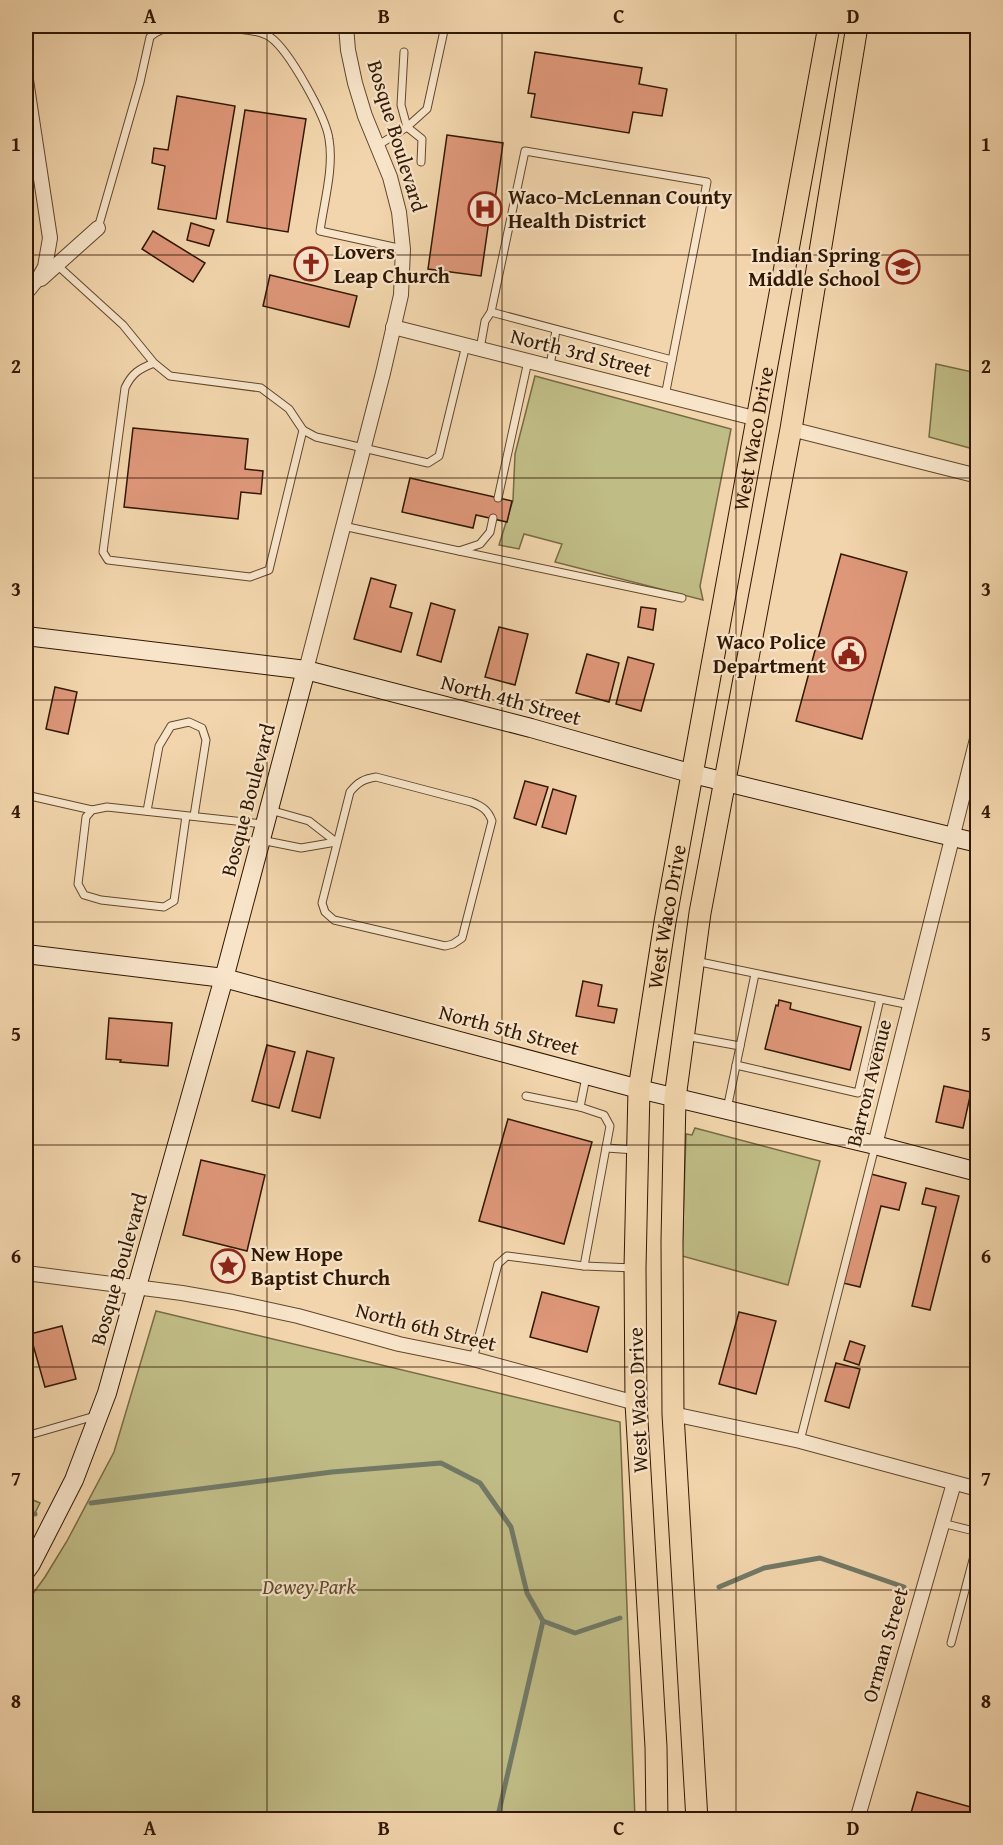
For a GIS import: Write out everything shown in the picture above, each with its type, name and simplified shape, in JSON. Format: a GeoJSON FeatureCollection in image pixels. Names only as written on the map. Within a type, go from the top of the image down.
{"type":"FeatureCollection","features":[{"type":"Feature","properties":{"kind":"main road","name":"West Waco Drive"},"geometry":{"type":"LineString","coordinates":[[657,1820],[656,1747],[636,1403],[635,1268],[639,1089],[665,922],[829,26]]}},
{"type":"Feature","properties":{"kind":"main road","name":"West Waco Drive"},"geometry":{"type":"LineString","coordinates":[[697,1820],[673,1414],[672,1241],[675,1098],[700,913],[791,429],[857,28]]}},
{"type":"Feature","properties":{"kind":"main road","name":"North 4th Street"},"geometry":{"type":"LineString","coordinates":[[26,636],[306,670],[531,728],[693,774],[978,843]]}},
{"type":"Feature","properties":{"kind":"main road","name":"Bosque Boulevard"},"geometry":{"type":"LineString","coordinates":[[26,1571],[74,1480],[107,1393],[224,978],[306,670]]}},
{"type":"Feature","properties":{"kind":"main road","name":"North 5th Street"},"geometry":{"type":"LineString","coordinates":[[26,954],[224,978],[639,1089],[978,1172]]}},
{"type":"Feature","properties":{"kind":"street","name":"Bosque Boulevard"},"geometry":{"type":"LineString","coordinates":[[306,670],[393,327],[400,295],[403,249],[395,194],[355,83],[346,26]]}},
{"type":"Feature","properties":{"kind":"street"},"geometry":{"type":"LineString","coordinates":[[26,80],[50,238],[45,267],[27,292]]}},
{"type":"Feature","properties":{"kind":"street"},"geometry":{"type":"LineString","coordinates":[[27,292],[98,228]]}},
{"type":"Feature","properties":{"kind":"street","name":"North 3rd Street"},"geometry":{"type":"LineString","coordinates":[[393,327],[758,419]]}},
{"type":"Feature","properties":{"kind":"street"},"geometry":{"type":"LineString","coordinates":[[791,429],[978,476]]}},
{"type":"Feature","properties":{"kind":"street","name":"Barron Avenue"},"geometry":{"type":"LineString","coordinates":[[875,1145],[978,735]]}},
{"type":"Feature","properties":{"kind":"street","name":"North 6th Street"},"geometry":{"type":"LineString","coordinates":[[26,1273],[233,1302],[298,1316],[399,1344],[472,1359],[636,1403]]}},
{"type":"Feature","properties":{"kind":"street"},"geometry":{"type":"LineString","coordinates":[[673,1414],[800,1441],[978,1489]]}},
{"type":"Feature","properties":{"kind":"street","name":"Orman Street"},"geometry":{"type":"LineString","coordinates":[[857,1820],[954,1483]]}},
{"type":"Feature","properties":{"kind":"lane"},"geometry":{"type":"LineString","coordinates":[[98,228],[140,82],[150,38],[165,28],[181,26],[224,28],[259,33],[270,37],[281,48],[295,69],[323,120],[329,139],[330,160],[320,231],[403,249]]}},
{"type":"Feature","properties":{"kind":"lane"},"geometry":{"type":"LineString","coordinates":[[377,146],[427,110],[445,26]]}},
{"type":"Feature","properties":{"kind":"lane"},"geometry":{"type":"LineString","coordinates":[[404,52],[401,105],[406,127],[422,139],[421,162]]}},
{"type":"Feature","properties":{"kind":"lane"},"geometry":{"type":"LineString","coordinates":[[57,265],[123,325],[154,363],[170,376],[261,388],[289,409],[303,430],[316,437],[428,463],[439,456],[473,347],[491,312],[525,151],[707,182],[665,396]]}},
{"type":"Feature","properties":{"kind":"lane"},"geometry":{"type":"LineString","coordinates":[[491,312],[672,360]]}},
{"type":"Feature","properties":{"kind":"lane"},"geometry":{"type":"LineString","coordinates":[[550,366],[556,330]]}},
{"type":"Feature","properties":{"kind":"lane"},"geometry":{"type":"LineString","coordinates":[[498,498],[528,361]]}},
{"type":"Feature","properties":{"kind":"lane"},"geometry":{"type":"LineString","coordinates":[[154,363],[137,370],[130,377],[125,388],[103,552],[108,560],[250,578],[269,570],[303,430]]}},
{"type":"Feature","properties":{"kind":"lane"},"geometry":{"type":"LineString","coordinates":[[459,551],[480,544],[490,532],[493,518]]}},
{"type":"Feature","properties":{"kind":"lane"},"geometry":{"type":"LineString","coordinates":[[343,526],[682,598]]}},
{"type":"Feature","properties":{"kind":"lane"},"geometry":{"type":"LineString","coordinates":[[92,810],[86,817],[78,884],[84,895],[101,900],[164,907],[174,901],[206,740],[202,728],[189,722],[171,726],[159,746],[147,812]]}},
{"type":"Feature","properties":{"kind":"lane"},"geometry":{"type":"LineString","coordinates":[[376,777],[482,806],[489,813],[492,821],[462,938],[445,946],[334,920],[325,912],[322,903],[336,842],[350,792],[356,783],[365,779],[376,777]]}},
{"type":"Feature","properties":{"kind":"lane"},"geometry":{"type":"LineString","coordinates":[[26,795],[92,810],[107,807],[265,825],[309,821],[336,842]]}},
{"type":"Feature","properties":{"kind":"lane"},"geometry":{"type":"LineString","coordinates":[[265,825],[301,848],[336,842]]}},
{"type":"Feature","properties":{"kind":"lane"},"geometry":{"type":"LineString","coordinates":[[693,961],[910,1005]]}},
{"type":"Feature","properties":{"kind":"lane"},"geometry":{"type":"LineString","coordinates":[[727,1110],[755,974]]}},
{"type":"Feature","properties":{"kind":"lane"},"geometry":{"type":"LineString","coordinates":[[736,1065],[858,1093],[880,999]]}},
{"type":"Feature","properties":{"kind":"lane"},"geometry":{"type":"LineString","coordinates":[[683,1036],[740,1046]]}},
{"type":"Feature","properties":{"kind":"lane"},"geometry":{"type":"LineString","coordinates":[[580,1107],[586,1074]]}},
{"type":"Feature","properties":{"kind":"lane"},"geometry":{"type":"LineString","coordinates":[[526,1096],[580,1107],[604,1115],[610,1126],[584,1266]]}},
{"type":"Feature","properties":{"kind":"lane","name":"Barron Avenue"},"geometry":{"type":"LineString","coordinates":[[800,1441],[875,1145]]}},
{"type":"Feature","properties":{"kind":"lane"},"geometry":{"type":"LineString","coordinates":[[606,1148],[637,1150]]}},
{"type":"Feature","properties":{"kind":"lane"},"geometry":{"type":"LineString","coordinates":[[472,1359],[498,1264],[507,1256],[584,1266],[635,1268]]}},
{"type":"Feature","properties":{"kind":"lane"},"geometry":{"type":"LineString","coordinates":[[26,1436],[98,1416]]}},
{"type":"Feature","properties":{"kind":"lane"},"geometry":{"type":"LineString","coordinates":[[942,1523],[978,1532]]}},
{"type":"Feature","properties":{"kind":"lane"},"geometry":{"type":"LineString","coordinates":[[951,1643],[978,1541]]}},
{"type":"Feature","properties":{"kind":"green space"},"geometry":{"type":"Polygon","coordinates":[[[936,364],[977,373],[970,405],[977,407],[977,450],[929,437],[936,364]]]}},
{"type":"Feature","properties":{"kind":"green space"},"geometry":{"type":"Polygon","coordinates":[[[535,376],[731,429],[700,586],[703,600],[555,562],[562,544],[524,534],[519,549],[499,545],[513,500],[515,454],[535,376]]]}},
{"type":"Feature","properties":{"kind":"green space"},"geometry":{"type":"Polygon","coordinates":[[[695,1128],[820,1161],[788,1285],[682,1256],[686,1134],[692,1135],[695,1128]]]}},
{"type":"Feature","properties":{"kind":"green space","name":"Dewey Park"},"geometry":{"type":"Polygon","coordinates":[[[156,1311],[620,1422],[635,1819],[26,1819],[26,1603],[67,1541],[114,1452],[156,1311]]]}},
{"type":"Feature","properties":{"kind":"green space"},"geometry":{"type":"Polygon","coordinates":[[[26,1497],[40,1503],[31,1521],[26,1525],[26,1497]]]}},
{"type":"Feature","properties":{"kind":"building"},"geometry":{"type":"Polygon","coordinates":[[[535,52],[642,68],[639,84],[667,89],[662,116],[633,112],[629,133],[531,117],[535,94],[528,93],[535,52]]]}},
{"type":"Feature","properties":{"kind":"building"},"geometry":{"type":"Polygon","coordinates":[[[177,96],[235,106],[216,219],[158,209],[165,166],[152,163],[154,148],[168,150],[177,96]]]}},
{"type":"Feature","properties":{"kind":"building"},"geometry":{"type":"Polygon","coordinates":[[[245,110],[306,119],[288,232],[227,222],[245,110]]]}},
{"type":"Feature","properties":{"kind":"building"},"geometry":{"type":"Polygon","coordinates":[[[447,135],[503,143],[495,200],[480,198],[477,219],[489,220],[481,276],[428,269],[447,135]]]}},
{"type":"Feature","properties":{"kind":"building"},"geometry":{"type":"Polygon","coordinates":[[[191,223],[214,230],[209,246],[187,240],[191,223]]]}},
{"type":"Feature","properties":{"kind":"building"},"geometry":{"type":"Polygon","coordinates":[[[153,231],[205,263],[193,282],[142,249],[153,231]]]}},
{"type":"Feature","properties":{"kind":"building"},"geometry":{"type":"Polygon","coordinates":[[[270,275],[357,296],[349,327],[263,306],[270,275]]]}},
{"type":"Feature","properties":{"kind":"building"},"geometry":{"type":"Polygon","coordinates":[[[978,380],[978,407],[970,405],[978,380]]]}},
{"type":"Feature","properties":{"kind":"building"},"geometry":{"type":"Polygon","coordinates":[[[133,428],[248,439],[245,469],[263,471],[261,494],[241,492],[238,519],[124,507],[133,428]]]}},
{"type":"Feature","properties":{"kind":"building"},"geometry":{"type":"Polygon","coordinates":[[[410,478],[512,501],[507,522],[476,515],[473,528],[402,512],[410,478]]]}},
{"type":"Feature","properties":{"kind":"building"},"geometry":{"type":"Polygon","coordinates":[[[26,499],[33,500],[30,522],[26,521],[26,499]]]}},
{"type":"Feature","properties":{"kind":"building","name":"Waco Police Department"},"geometry":{"type":"Polygon","coordinates":[[[841,554],[907,572],[862,739],[796,721],[841,554]]]}},
{"type":"Feature","properties":{"kind":"building"},"geometry":{"type":"Polygon","coordinates":[[[371,578],[396,585],[390,607],[412,613],[401,652],[354,639],[371,578]]]}},
{"type":"Feature","properties":{"kind":"building"},"geometry":{"type":"Polygon","coordinates":[[[431,603],[455,610],[441,662],[417,655],[431,603]]]}},
{"type":"Feature","properties":{"kind":"building"},"geometry":{"type":"Polygon","coordinates":[[[641,607],[656,609],[653,630],[638,627],[641,607]]]}},
{"type":"Feature","properties":{"kind":"building"},"geometry":{"type":"Polygon","coordinates":[[[499,627],[528,634],[515,685],[485,677],[499,627]]]}},
{"type":"Feature","properties":{"kind":"building"},"geometry":{"type":"Polygon","coordinates":[[[587,654],[619,663],[609,702],[576,693],[587,654]]]}},
{"type":"Feature","properties":{"kind":"building"},"geometry":{"type":"Polygon","coordinates":[[[628,657],[654,664],[641,711],[616,704],[628,657]]]}},
{"type":"Feature","properties":{"kind":"building"},"geometry":{"type":"Polygon","coordinates":[[[55,687],[77,692],[68,734],[46,729],[55,687]]]}},
{"type":"Feature","properties":{"kind":"building"},"geometry":{"type":"Polygon","coordinates":[[[525,781],[548,787],[536,825],[514,818],[525,781]]]}},
{"type":"Feature","properties":{"kind":"building"},"geometry":{"type":"Polygon","coordinates":[[[553,789],[576,796],[566,834],[542,827],[553,789]]]}},
{"type":"Feature","properties":{"kind":"building"},"geometry":{"type":"Polygon","coordinates":[[[26,866],[31,866],[26,908],[26,866]]]}},
{"type":"Feature","properties":{"kind":"building"},"geometry":{"type":"Polygon","coordinates":[[[583,981],[602,985],[598,1006],[617,1009],[614,1023],[576,1016],[583,981]]]}},
{"type":"Feature","properties":{"kind":"building"},"geometry":{"type":"Polygon","coordinates":[[[779,1000],[791,1003],[790,1009],[861,1027],[850,1070],[765,1049],[779,1000]]]}},
{"type":"Feature","properties":{"kind":"building"},"geometry":{"type":"Polygon","coordinates":[[[26,1004],[29,1005],[26,1029],[26,1004]]]}},
{"type":"Feature","properties":{"kind":"building"},"geometry":{"type":"Polygon","coordinates":[[[109,1018],[172,1023],[168,1066],[106,1059],[109,1018]]]}},
{"type":"Feature","properties":{"kind":"building"},"geometry":{"type":"Polygon","coordinates":[[[267,1045],[295,1052],[279,1108],[252,1101],[267,1045]]]}},
{"type":"Feature","properties":{"kind":"building"},"geometry":{"type":"Polygon","coordinates":[[[307,1051],[334,1058],[320,1118],[292,1111],[307,1051]]]}},
{"type":"Feature","properties":{"kind":"building"},"geometry":{"type":"Polygon","coordinates":[[[944,1086],[971,1092],[963,1128],[936,1122],[944,1086]]]}},
{"type":"Feature","properties":{"kind":"building"},"geometry":{"type":"Polygon","coordinates":[[[978,1110],[978,1136],[971,1134],[978,1110]]]}},
{"type":"Feature","properties":{"kind":"building"},"geometry":{"type":"Polygon","coordinates":[[[508,1119],[592,1142],[564,1244],[479,1221],[508,1119]]]}},
{"type":"Feature","properties":{"kind":"building"},"geometry":{"type":"Polygon","coordinates":[[[201,1160],[265,1175],[247,1251],[183,1235],[201,1160]]]}},
{"type":"Feature","properties":{"kind":"building"},"geometry":{"type":"Polygon","coordinates":[[[871,1174],[906,1183],[899,1210],[881,1206],[860,1287],[843,1283],[871,1174]]]}},
{"type":"Feature","properties":{"kind":"building"},"geometry":{"type":"Polygon","coordinates":[[[926,1188],[959,1196],[930,1310],[912,1306],[936,1207],[922,1204],[926,1188]]]}},
{"type":"Feature","properties":{"kind":"building"},"geometry":{"type":"Polygon","coordinates":[[[542,1292],[599,1307],[587,1352],[530,1337],[542,1292]]]}},
{"type":"Feature","properties":{"kind":"building"},"geometry":{"type":"Polygon","coordinates":[[[739,1312],[776,1321],[756,1394],[719,1384],[739,1312]]]}},
{"type":"Feature","properties":{"kind":"building"},"geometry":{"type":"Polygon","coordinates":[[[62,1326],[76,1379],[45,1387],[30,1334],[62,1326]]]}},
{"type":"Feature","properties":{"kind":"building"},"geometry":{"type":"Polygon","coordinates":[[[850,1341],[865,1346],[859,1365],[844,1360],[850,1341]]]}},
{"type":"Feature","properties":{"kind":"building"},"geometry":{"type":"Polygon","coordinates":[[[836,1363],[860,1369],[849,1408],[825,1401],[836,1363]]]}},
{"type":"Feature","properties":{"kind":"building"},"geometry":{"type":"Polygon","coordinates":[[[917,1792],[978,1809],[978,1820],[909,1820],[917,1792]]]}},
{"type":"Feature","properties":{"kind":"waterway"},"geometry":{"type":"LineString","coordinates":[[91,1503],[332,1472],[441,1463],[480,1483],[511,1527],[527,1593],[543,1621],[575,1633],[620,1618]]}},
{"type":"Feature","properties":{"kind":"waterway"},"geometry":{"type":"LineString","coordinates":[[26,1514],[35,1514]]}},
{"type":"Feature","properties":{"kind":"waterway"},"geometry":{"type":"LineString","coordinates":[[719,1587],[764,1568],[820,1558],[904,1587]]}},
{"type":"Feature","properties":{"kind":"waterway"},"geometry":{"type":"LineString","coordinates":[[497,1820],[543,1621]]}},
{"type":"Feature","properties":{"kind":"place","name":"Waco-McLennan County Health District"},"geometry":{"type":"Point","coordinates":[485,209]}},
{"type":"Feature","properties":{"kind":"place","name":"Lovers Leap Church"},"geometry":{"type":"Point","coordinates":[311,264]}},
{"type":"Feature","properties":{"kind":"place","name":"Indian Spring Middle School"},"geometry":{"type":"Point","coordinates":[903,267]}},
{"type":"Feature","properties":{"kind":"place","name":"Waco Police Department"},"geometry":{"type":"Point","coordinates":[849,654]}},
{"type":"Feature","properties":{"kind":"place","name":"New Hope Baptist Church"},"geometry":{"type":"Point","coordinates":[228,1266]}}]}
